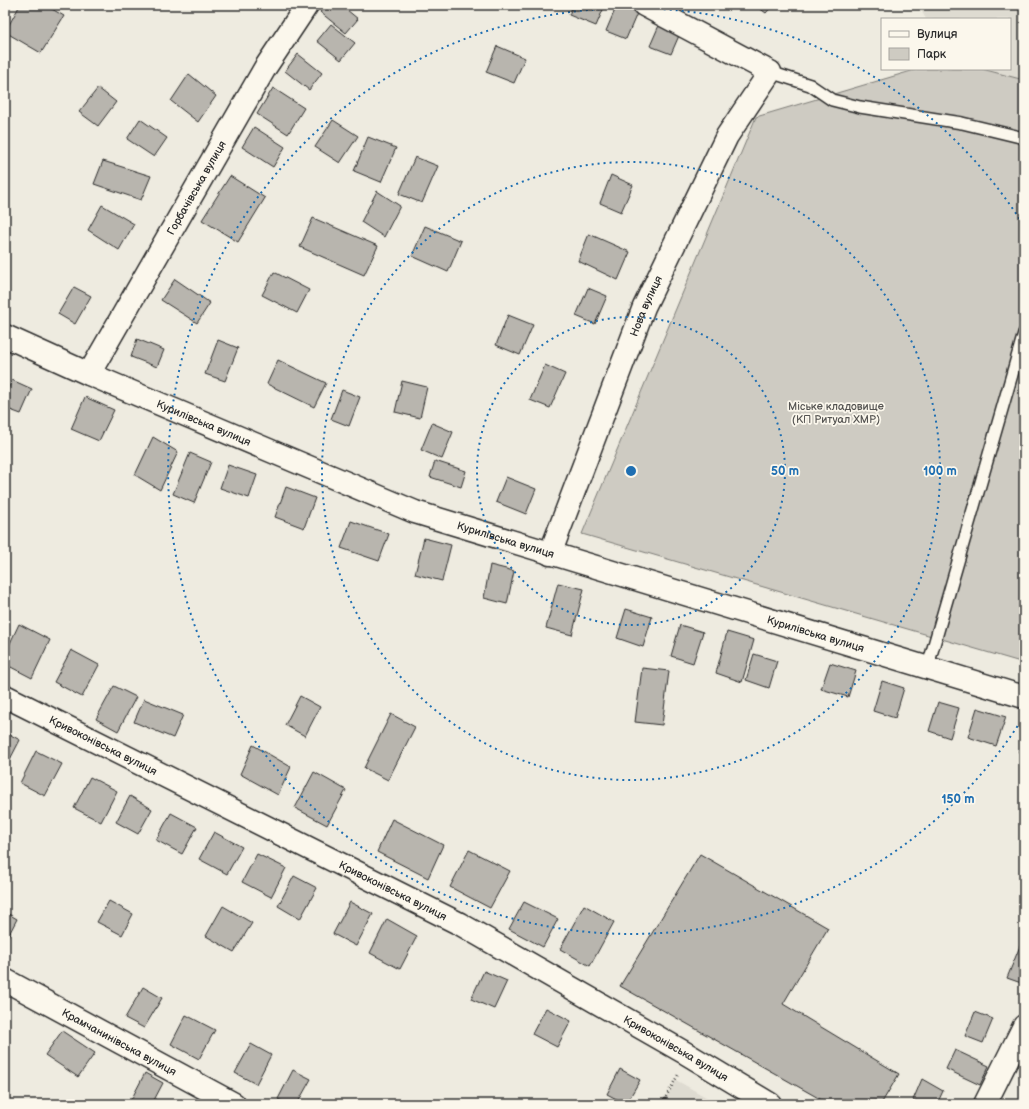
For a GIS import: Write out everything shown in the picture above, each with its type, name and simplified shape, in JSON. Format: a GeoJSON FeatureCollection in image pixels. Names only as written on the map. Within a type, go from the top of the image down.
{"type":"FeatureCollection","features":[{"type":"Feature","properties":{"kind":"street","name":"Горбачівська вулиця"},"geometry":{"type":"LineString","coordinates":[[90,374],[265,68],[308,5]]}},
{"type":"Feature","properties":{"kind":"street"},"geometry":{"type":"LineString","coordinates":[[644,5],[770,72]]}},
{"type":"Feature","properties":{"kind":"street","name":"Нова вулиця"},"geometry":{"type":"LineString","coordinates":[[550,554],[644,307],[727,136],[770,72]]}},
{"type":"Feature","properties":{"kind":"street","name":"Курилівська вулиця"},"geometry":{"type":"LineString","coordinates":[[5,336],[90,374],[415,512],[927,669],[1024,697]]}},
{"type":"Feature","properties":{"kind":"street","name":"Кривоконівська вулиця"},"geometry":{"type":"LineString","coordinates":[[5,696],[460,924],[687,1054],[770,1104]]}},
{"type":"Feature","properties":{"kind":"street","name":"Крамчанинівська вулиця"},"geometry":{"type":"LineString","coordinates":[[5,980],[234,1104]]}},
{"type":"Feature","properties":{"kind":"street"},"geometry":{"type":"LineString","coordinates":[[985,1104],[1024,1026]]}},
{"type":"Feature","properties":{"kind":"lane"},"geometry":{"type":"LineString","coordinates":[[770,72],[810,86],[832,100],[860,107],[962,123],[1024,138]]}},
{"type":"Feature","properties":{"kind":"lane"},"geometry":{"type":"LineString","coordinates":[[927,669],[1024,333]]}},
{"type":"Feature","properties":{"kind":"path"},"geometry":{"type":"LineString","coordinates":[[662,1104],[676,1080],[687,1054]]}},
{"type":"Feature","properties":{"kind":"shaded area"},"geometry":{"type":"Polygon","coordinates":[[[918,5],[1024,5],[1024,80],[986,70],[1011,70],[1011,18],[925,18],[918,5]]]}},
{"type":"Feature","properties":{"kind":"shaded area"},"geometry":{"type":"Polygon","coordinates":[[[676,1080],[718,1104],[662,1104],[676,1080]]]}},
{"type":"Feature","properties":{"kind":"green space","name":"Міське кладовище (КП Ритуал ХМР)"},"geometry":{"type":"Polygon","coordinates":[[[915,70],[986,70],[1024,80],[1024,663],[582,534],[756,117],[915,70]]]}},
{"type":"Feature","properties":{"kind":"building"},"geometry":{"type":"Polygon","coordinates":[[[20,5],[45,5],[64,16],[41,53],[5,32],[20,5]]]}},
{"type":"Feature","properties":{"kind":"building"},"geometry":{"type":"Polygon","coordinates":[[[326,5],[341,5],[358,19],[346,33],[320,12],[326,5]]]}},
{"type":"Feature","properties":{"kind":"building"},"geometry":{"type":"Polygon","coordinates":[[[573,5],[605,5],[596,26],[569,15],[573,5]]]}},
{"type":"Feature","properties":{"kind":"building"},"geometry":{"type":"Polygon","coordinates":[[[617,5],[623,5],[638,11],[626,39],[606,31],[617,5]]]}},
{"type":"Feature","properties":{"kind":"building"},"geometry":{"type":"Polygon","coordinates":[[[755,5],[773,5],[766,13],[755,5]]]}},
{"type":"Feature","properties":{"kind":"building"},"geometry":{"type":"Polygon","coordinates":[[[660,23],[681,31],[671,54],[650,46],[660,23]]]}},
{"type":"Feature","properties":{"kind":"building"},"geometry":{"type":"Polygon","coordinates":[[[331,24],[355,43],[341,60],[317,41],[331,24]]]}},
{"type":"Feature","properties":{"kind":"building"},"geometry":{"type":"Polygon","coordinates":[[[497,46],[525,58],[514,83],[486,72],[497,46]]]}},
{"type":"Feature","properties":{"kind":"building"},"geometry":{"type":"Polygon","coordinates":[[[298,54],[322,73],[309,90],[285,71],[298,54]]]}},
{"type":"Feature","properties":{"kind":"building"},"geometry":{"type":"Polygon","coordinates":[[[189,74],[216,96],[198,122],[171,101],[189,74]]]}},
{"type":"Feature","properties":{"kind":"building"},"geometry":{"type":"Polygon","coordinates":[[[98,88],[116,102],[98,126],[79,112],[98,88]]]}},
{"type":"Feature","properties":{"kind":"building"},"geometry":{"type":"Polygon","coordinates":[[[273,88],[304,108],[288,134],[257,114],[273,88]]]}},
{"type":"Feature","properties":{"kind":"building"},"geometry":{"type":"Polygon","coordinates":[[[140,119],[167,138],[154,157],[127,139],[140,119]]]}},
{"type":"Feature","properties":{"kind":"building"},"geometry":{"type":"Polygon","coordinates":[[[333,120],[358,136],[340,163],[315,147],[333,120]]]}},
{"type":"Feature","properties":{"kind":"building"},"geometry":{"type":"Polygon","coordinates":[[[254,127],[285,147],[273,167],[242,147],[254,127]]]}},
{"type":"Feature","properties":{"kind":"building"},"geometry":{"type":"Polygon","coordinates":[[[368,137],[396,148],[381,182],[354,171],[368,137]]]}},
{"type":"Feature","properties":{"kind":"building"},"geometry":{"type":"Polygon","coordinates":[[[415,157],[438,166],[422,203],[399,194],[415,157]]]}},
{"type":"Feature","properties":{"kind":"building"},"geometry":{"type":"Polygon","coordinates":[[[103,161],[151,176],[141,200],[94,184],[103,161]]]}},
{"type":"Feature","properties":{"kind":"building"},"geometry":{"type":"Polygon","coordinates":[[[611,175],[633,185],[621,212],[600,203],[611,175]]]}},
{"type":"Feature","properties":{"kind":"building"},"geometry":{"type":"Polygon","coordinates":[[[230,176],[265,198],[238,242],[202,220],[230,176]]]}},
{"type":"Feature","properties":{"kind":"building"},"geometry":{"type":"Polygon","coordinates":[[[377,191],[400,206],[384,237],[361,222],[377,191]]]}},
{"type":"Feature","properties":{"kind":"building"},"geometry":{"type":"Polygon","coordinates":[[[102,205],[134,224],[119,250],[88,230],[102,205]]]}},
{"type":"Feature","properties":{"kind":"building"},"geometry":{"type":"Polygon","coordinates":[[[313,218],[378,246],[364,275],[300,247],[313,218]]]}},
{"type":"Feature","properties":{"kind":"building"},"geometry":{"type":"Polygon","coordinates":[[[425,226],[461,241],[448,272],[412,256],[425,226]]]}},
{"type":"Feature","properties":{"kind":"building"},"geometry":{"type":"Polygon","coordinates":[[[589,234],[630,252],[618,280],[578,261],[589,234]]]}},
{"type":"Feature","properties":{"kind":"building"},"geometry":{"type":"Polygon","coordinates":[[[274,272],[309,290],[297,313],[262,295],[274,272]]]}},
{"type":"Feature","properties":{"kind":"building"},"geometry":{"type":"Polygon","coordinates":[[[175,279],[210,303],[197,323],[161,300],[175,279]]]}},
{"type":"Feature","properties":{"kind":"building"},"geometry":{"type":"Polygon","coordinates":[[[74,287],[91,296],[75,324],[58,314],[74,287]]]}},
{"type":"Feature","properties":{"kind":"building"},"geometry":{"type":"Polygon","coordinates":[[[588,288],[607,296],[595,324],[576,316],[588,288]]]}},
{"type":"Feature","properties":{"kind":"building"},"geometry":{"type":"Polygon","coordinates":[[[508,315],[533,325],[520,355],[496,345],[508,315]]]}},
{"type":"Feature","properties":{"kind":"building"},"geometry":{"type":"Polygon","coordinates":[[[137,339],[164,350],[157,367],[131,357],[137,339]]]}},
{"type":"Feature","properties":{"kind":"building"},"geometry":{"type":"Polygon","coordinates":[[[218,340],[238,348],[225,381],[205,374],[218,340]]]}},
{"type":"Feature","properties":{"kind":"building"},"geometry":{"type":"Polygon","coordinates":[[[278,360],[326,383],[314,407],[267,384],[278,360]]]}},
{"type":"Feature","properties":{"kind":"building"},"geometry":{"type":"Polygon","coordinates":[[[545,365],[565,374],[550,408],[530,400],[545,365]]]}},
{"type":"Feature","properties":{"kind":"building"},"geometry":{"type":"Polygon","coordinates":[[[12,380],[32,389],[21,414],[5,408],[5,396],[12,380]]]}},
{"type":"Feature","properties":{"kind":"building"},"geometry":{"type":"Polygon","coordinates":[[[402,381],[427,387],[420,418],[395,412],[402,381]]]}},
{"type":"Feature","properties":{"kind":"building"},"geometry":{"type":"Polygon","coordinates":[[[342,390],[360,397],[349,426],[331,419],[342,390]]]}},
{"type":"Feature","properties":{"kind":"building"},"geometry":{"type":"Polygon","coordinates":[[[85,397],[114,410],[99,441],[71,429],[85,397]]]}},
{"type":"Feature","properties":{"kind":"building"},"geometry":{"type":"Polygon","coordinates":[[[432,423],[453,432],[442,459],[421,450],[432,423]]]}},
{"type":"Feature","properties":{"kind":"building"},"geometry":{"type":"Polygon","coordinates":[[[153,437],[178,452],[160,490],[135,475],[153,437]]]}},
{"type":"Feature","properties":{"kind":"building"},"geometry":{"type":"Polygon","coordinates":[[[190,453],[211,462],[194,503],[173,494],[190,453]]]}},
{"type":"Feature","properties":{"kind":"building"},"geometry":{"type":"Polygon","coordinates":[[[435,461],[466,471],[461,487],[430,477],[435,461]]]}},
{"type":"Feature","properties":{"kind":"building"},"geometry":{"type":"Polygon","coordinates":[[[228,465],[257,475],[249,498],[220,488],[228,465]]]}},
{"type":"Feature","properties":{"kind":"building"},"geometry":{"type":"Polygon","coordinates":[[[506,477],[536,489],[526,514],[496,502],[506,477]]]}},
{"type":"Feature","properties":{"kind":"building"},"geometry":{"type":"Polygon","coordinates":[[[286,487],[315,498],[304,528],[275,517],[286,487]]]}},
{"type":"Feature","properties":{"kind":"building"},"geometry":{"type":"Polygon","coordinates":[[[351,521],[389,534],[379,561],[341,548],[351,521]]]}},
{"type":"Feature","properties":{"kind":"building"},"geometry":{"type":"Polygon","coordinates":[[[424,538],[451,545],[442,581],[415,574],[424,538]]]}},
{"type":"Feature","properties":{"kind":"building"},"geometry":{"type":"Polygon","coordinates":[[[490,565],[514,571],[507,604],[484,598],[490,565]]]}},
{"type":"Feature","properties":{"kind":"building"},"geometry":{"type":"Polygon","coordinates":[[[558,583],[584,589],[572,635],[546,628],[558,583]]]}},
{"type":"Feature","properties":{"kind":"building"},"geometry":{"type":"Polygon","coordinates":[[[626,609],[652,617],[643,647],[617,638],[626,609]]]}},
{"type":"Feature","properties":{"kind":"building"},"geometry":{"type":"Polygon","coordinates":[[[19,624],[50,640],[32,678],[5,664],[5,654],[19,624]]]}},
{"type":"Feature","properties":{"kind":"building"},"geometry":{"type":"Polygon","coordinates":[[[680,625],[703,632],[693,663],[671,656],[680,625]]]}},
{"type":"Feature","properties":{"kind":"building"},"geometry":{"type":"Polygon","coordinates":[[[727,632],[754,640],[742,682],[716,673],[727,632]]]}},
{"type":"Feature","properties":{"kind":"building"},"geometry":{"type":"Polygon","coordinates":[[[71,650],[99,665],[82,697],[54,682],[71,650]]]}},
{"type":"Feature","properties":{"kind":"building"},"geometry":{"type":"Polygon","coordinates":[[[754,654],[777,661],[769,688],[746,680],[754,654]]]}},
{"type":"Feature","properties":{"kind":"building"},"geometry":{"type":"Polygon","coordinates":[[[830,663],[856,671],[848,697],[821,689],[830,663]]]}},
{"type":"Feature","properties":{"kind":"building"},"geometry":{"type":"Polygon","coordinates":[[[642,668],[669,671],[662,725],[635,722],[642,668]]]}},
{"type":"Feature","properties":{"kind":"building"},"geometry":{"type":"Polygon","coordinates":[[[882,681],[904,688],[895,718],[873,711],[882,681]]]}},
{"type":"Feature","properties":{"kind":"building"},"geometry":{"type":"Polygon","coordinates":[[[114,686],[136,697],[118,731],[96,719],[114,686]]]}},
{"type":"Feature","properties":{"kind":"building"},"geometry":{"type":"Polygon","coordinates":[[[300,696],[320,707],[305,736],[285,725],[300,696]]]}},
{"type":"Feature","properties":{"kind":"building"},"geometry":{"type":"Polygon","coordinates":[[[144,699],[183,715],[173,738],[134,722],[144,699]]]}},
{"type":"Feature","properties":{"kind":"building"},"geometry":{"type":"Polygon","coordinates":[[[938,702],[959,708],[950,738],[929,731],[938,702]]]}},
{"type":"Feature","properties":{"kind":"building"},"geometry":{"type":"Polygon","coordinates":[[[977,708],[1006,717],[996,746],[968,737],[977,708]]]}},
{"type":"Feature","properties":{"kind":"building"},"geometry":{"type":"Polygon","coordinates":[[[391,714],[415,727],[388,780],[364,768],[391,714]]]}},
{"type":"Feature","properties":{"kind":"building"},"geometry":{"type":"Polygon","coordinates":[[[5,732],[20,740],[5,769],[5,732]]]}},
{"type":"Feature","properties":{"kind":"building"},"geometry":{"type":"Polygon","coordinates":[[[1024,738],[1024,755],[1019,753],[1024,738]]]}},
{"type":"Feature","properties":{"kind":"building"},"geometry":{"type":"Polygon","coordinates":[[[253,745],[291,767],[278,795],[240,774],[253,745]]]}},
{"type":"Feature","properties":{"kind":"building"},"geometry":{"type":"Polygon","coordinates":[[[36,751],[62,764],[45,796],[20,783],[36,751]]]}},
{"type":"Feature","properties":{"kind":"building"},"geometry":{"type":"Polygon","coordinates":[[[314,772],[346,790],[327,825],[295,808],[314,772]]]}},
{"type":"Feature","properties":{"kind":"building"},"geometry":{"type":"Polygon","coordinates":[[[90,777],[117,791],[101,822],[74,808],[90,777]]]}},
{"type":"Feature","properties":{"kind":"building"},"geometry":{"type":"Polygon","coordinates":[[[130,796],[152,809],[138,834],[116,822],[130,796]]]}},
{"type":"Feature","properties":{"kind":"building"},"geometry":{"type":"Polygon","coordinates":[[[171,813],[197,827],[182,854],[156,840],[171,813]]]}},
{"type":"Feature","properties":{"kind":"building"},"geometry":{"type":"Polygon","coordinates":[[[392,819],[443,845],[428,878],[377,852],[392,819]]]}},
{"type":"Feature","properties":{"kind":"building"},"geometry":{"type":"Polygon","coordinates":[[[214,832],[242,847],[227,874],[199,859],[214,832]]]}},
{"type":"Feature","properties":{"kind":"building"},"geometry":{"type":"Polygon","coordinates":[[[469,850],[510,871],[490,908],[450,887],[469,850]]]}},
{"type":"Feature","properties":{"kind":"building"},"geometry":{"type":"Polygon","coordinates":[[[257,854],[286,868],[271,897],[242,882],[257,854]]]}},
{"type":"Feature","properties":{"kind":"building"},"geometry":{"type":"Polygon","coordinates":[[[700,854],[828,928],[783,1004],[899,1074],[881,1104],[829,1104],[620,986],[700,854]]]}},
{"type":"Feature","properties":{"kind":"building"},"geometry":{"type":"Polygon","coordinates":[[[294,876],[317,888],[300,919],[278,906],[294,876]]]}},
{"type":"Feature","properties":{"kind":"building"},"geometry":{"type":"Polygon","coordinates":[[[109,901],[133,914],[122,935],[97,922],[109,901]]]}},
{"type":"Feature","properties":{"kind":"building"},"geometry":{"type":"Polygon","coordinates":[[[350,902],[373,914],[356,946],[333,934],[350,902]]]}},
{"type":"Feature","properties":{"kind":"building"},"geometry":{"type":"Polygon","coordinates":[[[524,902],[558,919],[543,947],[509,929],[524,902]]]}},
{"type":"Feature","properties":{"kind":"building"},"geometry":{"type":"Polygon","coordinates":[[[584,905],[614,922],[590,966],[560,949],[584,905]]]}},
{"type":"Feature","properties":{"kind":"building"},"geometry":{"type":"Polygon","coordinates":[[[223,906],[252,923],[234,952],[206,936],[223,906]]]}},
{"type":"Feature","properties":{"kind":"building"},"geometry":{"type":"Polygon","coordinates":[[[5,912],[17,919],[5,942],[5,912]]]}},
{"type":"Feature","properties":{"kind":"building"},"geometry":{"type":"Polygon","coordinates":[[[387,919],[417,936],[400,969],[370,953],[387,919]]]}},
{"type":"Feature","properties":{"kind":"building"},"geometry":{"type":"Polygon","coordinates":[[[1020,946],[1024,947],[1024,984],[1007,978],[1020,946]]]}},
{"type":"Feature","properties":{"kind":"building"},"geometry":{"type":"Polygon","coordinates":[[[484,971],[507,981],[494,1009],[471,999],[484,971]]]}},
{"type":"Feature","properties":{"kind":"building"},"geometry":{"type":"Polygon","coordinates":[[[143,987],[162,998],[144,1028],[125,1018],[143,987]]]}},
{"type":"Feature","properties":{"kind":"building"},"geometry":{"type":"Polygon","coordinates":[[[546,1008],[571,1021],[557,1047],[532,1034],[546,1008]]]}},
{"type":"Feature","properties":{"kind":"building"},"geometry":{"type":"Polygon","coordinates":[[[975,1012],[993,1019],[983,1043],[965,1036],[975,1012]]]}},
{"type":"Feature","properties":{"kind":"building"},"geometry":{"type":"Polygon","coordinates":[[[186,1015],[215,1030],[199,1059],[171,1044],[186,1015]]]}},
{"type":"Feature","properties":{"kind":"building"},"geometry":{"type":"Polygon","coordinates":[[[62,1031],[95,1053],[78,1077],[45,1055],[62,1031]]]}},
{"type":"Feature","properties":{"kind":"building"},"geometry":{"type":"Polygon","coordinates":[[[251,1044],[271,1055],[256,1084],[235,1073],[251,1044]]]}},
{"type":"Feature","properties":{"kind":"building"},"geometry":{"type":"Polygon","coordinates":[[[955,1050],[989,1066],[980,1085],[946,1069],[955,1050]]]}},
{"type":"Feature","properties":{"kind":"building"},"geometry":{"type":"Polygon","coordinates":[[[620,1069],[640,1080],[626,1104],[607,1094],[620,1069]]]}},
{"type":"Feature","properties":{"kind":"building"},"geometry":{"type":"Polygon","coordinates":[[[293,1070],[311,1079],[297,1104],[287,1104],[278,1099],[293,1070]]]}},
{"type":"Feature","properties":{"kind":"building"},"geometry":{"type":"Polygon","coordinates":[[[145,1073],[163,1083],[152,1104],[139,1104],[131,1100],[145,1073]]]}},
{"type":"Feature","properties":{"kind":"building"},"geometry":{"type":"Polygon","coordinates":[[[922,1079],[943,1091],[937,1104],[920,1104],[913,1100],[922,1079]]]}},
{"type":"Feature","properties":{"kind":"building"},"geometry":{"type":"Polygon","coordinates":[[[665,1098],[675,1104],[661,1104],[665,1098]]]}}]}
